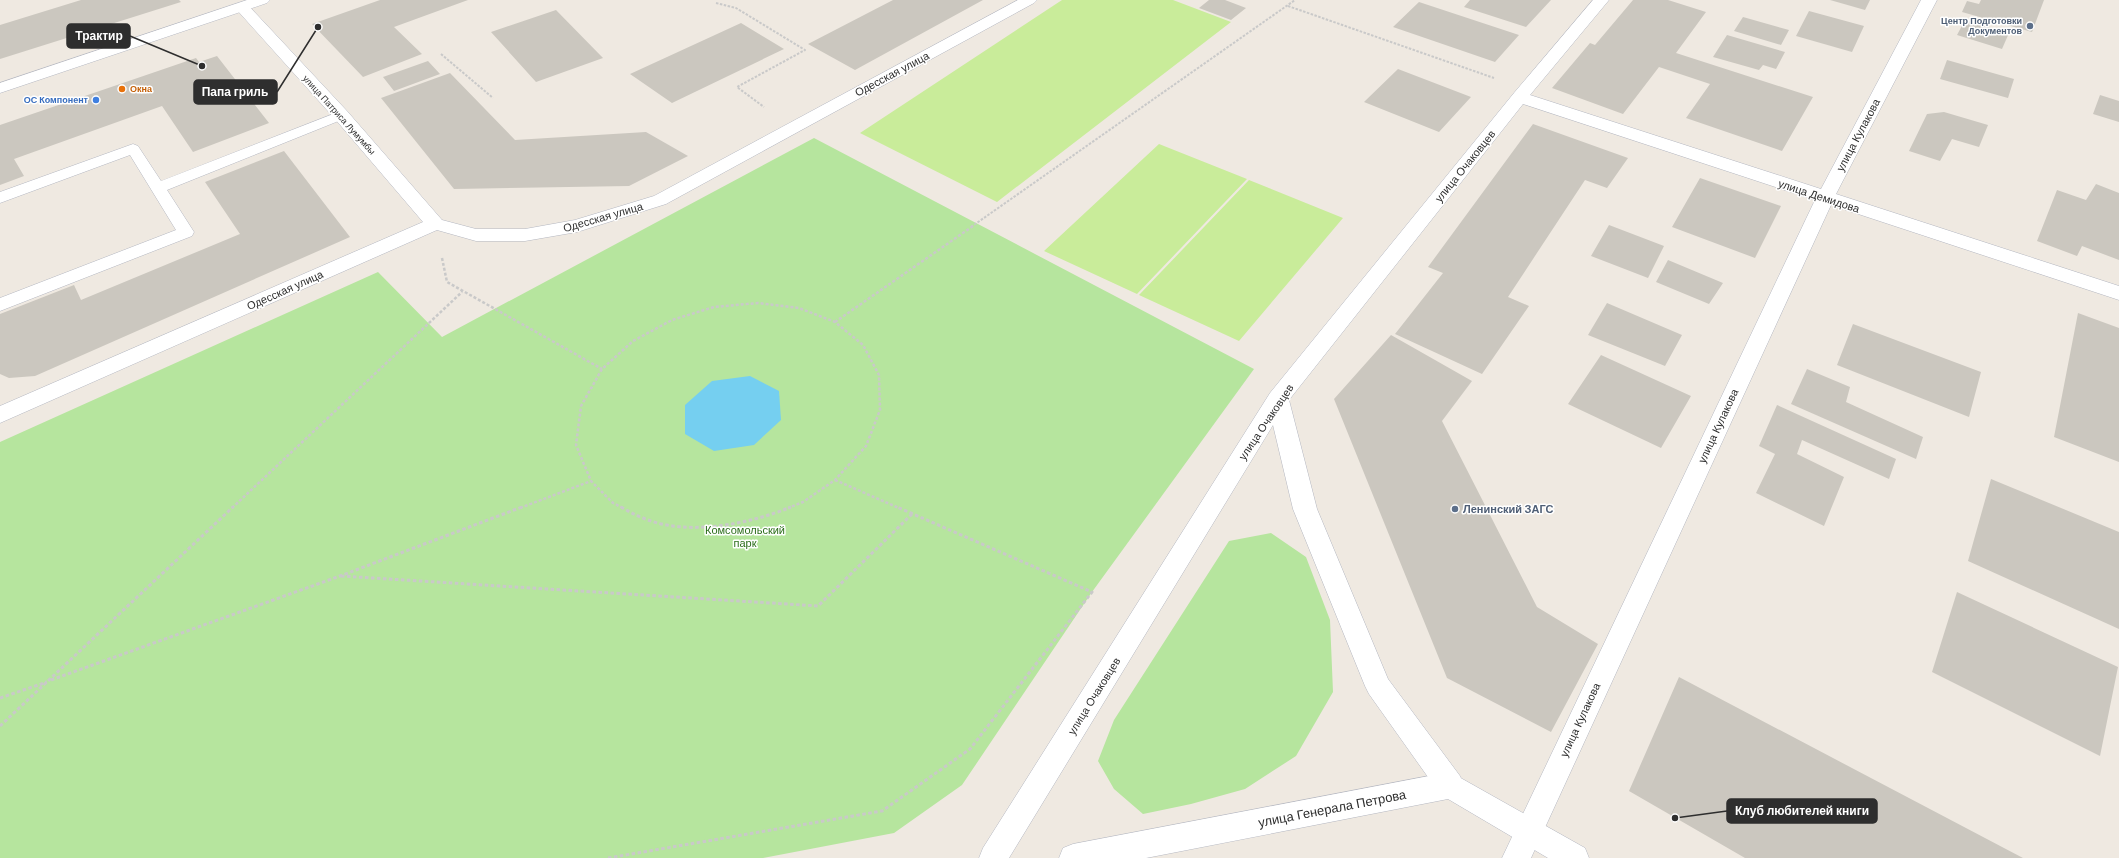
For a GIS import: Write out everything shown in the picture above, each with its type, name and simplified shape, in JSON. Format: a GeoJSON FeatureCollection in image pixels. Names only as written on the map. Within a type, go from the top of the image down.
{"type":"FeatureCollection","features":[{"type":"Feature","properties":{"kind":"street"},"geometry":{"type":"LineString","coordinates":[[0,88],[262,0]]}},
{"type":"Feature","properties":{"kind":"street","name":"Одесская улица"},"geometry":{"type":"LineString","coordinates":[[0,415],[435,224],[483,235],[525,235],[577,226],[660,200],[1029,0]]}},
{"type":"Feature","properties":{"kind":"street","name":"улица Очаковцев"},"geometry":{"type":"LineString","coordinates":[[993,858],[1278,400],[1523,93],[1601,0]]}},
{"type":"Feature","properties":{"kind":"street","name":"улица Кулакова"},"geometry":{"type":"LineString","coordinates":[[1516,858],[1825,198],[1929,0]]}},
{"type":"Feature","properties":{"kind":"street","name":"улица Патриса Лумумбы"},"geometry":{"type":"LineString","coordinates":[[242,7],[341,115],[435,224]]}},
{"type":"Feature","properties":{"kind":"street","name":"улица Демидова"},"geometry":{"type":"LineString","coordinates":[[1523,93],[1825,198],[2119,293]]}},
{"type":"Feature","properties":{"kind":"street"},"geometry":{"type":"LineString","coordinates":[[1278,400],[1305,509],[1378,686],[1450,785],[1575,858]]}},
{"type":"Feature","properties":{"kind":"street","name":"улица Генерала Петрова"},"geometry":{"type":"LineString","coordinates":[[1073,858],[1450,785]]}},
{"type":"Feature","properties":{"kind":"lane"},"geometry":{"type":"LineString","coordinates":[[158,188],[341,115]]}},
{"type":"Feature","properties":{"kind":"lane"},"geometry":{"type":"LineString","coordinates":[[0,198],[133,149],[186,232],[0,305]]}},
{"type":"Feature","properties":{"kind":"path"},"geometry":{"type":"LineString","coordinates":[[835,322],[1294,0]]}},
{"type":"Feature","properties":{"kind":"path"},"geometry":{"type":"LineString","coordinates":[[716,3],[736,8],[805,50],[737,87],[765,108],[795,126]]}},
{"type":"Feature","properties":{"kind":"path"},"geometry":{"type":"LineString","coordinates":[[1287,6],[1523,93]]}},
{"type":"Feature","properties":{"kind":"path"},"geometry":{"type":"LineString","coordinates":[[441,54],[493,98]]}},
{"type":"Feature","properties":{"kind":"path"},"geometry":{"type":"LineString","coordinates":[[435,224],[447,282],[462,292],[602,369]]}},
{"type":"Feature","properties":{"kind":"path"},"geometry":{"type":"LineString","coordinates":[[0,726],[462,292]]}},
{"type":"Feature","properties":{"kind":"path"},"geometry":{"type":"LineString","coordinates":[[758,303],[799,308],[835,322],[863,345],[879,375],[880,410],[866,446],[835,480],[803,502],[764,518],[723,526],[681,527],[644,519],[613,503],[591,481],[576,445],[581,406],[602,369],[633,341],[672,320],[714,307],[758,303]]}},
{"type":"Feature","properties":{"kind":"path"},"geometry":{"type":"LineString","coordinates":[[608,858],[882,811],[970,750],[1092,592],[835,480]]}},
{"type":"Feature","properties":{"kind":"path"},"geometry":{"type":"LineString","coordinates":[[0,698],[340,576],[591,481]]}},
{"type":"Feature","properties":{"kind":"path"},"geometry":{"type":"LineString","coordinates":[[340,576],[818,606],[912,514]]}},
{"type":"Feature","properties":{"kind":"green space"},"geometry":{"type":"Polygon","coordinates":[[[1062,0],[1173,0],[1231,22],[997,202],[860,133],[1062,0]]]}},
{"type":"Feature","properties":{"kind":"green space","name":"Комсомольский парк"},"geometry":{"type":"Polygon","coordinates":[[[814,138],[1254,369],[1092,592],[962,785],[894,833],[763,858],[0,858],[0,442],[378,272],[442,337],[814,138]]]}},
{"type":"Feature","properties":{"kind":"green space"},"geometry":{"type":"Polygon","coordinates":[[[1159,144],[1247,179],[1137,294],[1044,251],[1159,144]]]}},
{"type":"Feature","properties":{"kind":"green space"},"geometry":{"type":"Polygon","coordinates":[[[1249,180],[1343,218],[1239,341],[1139,295],[1249,180]]]}},
{"type":"Feature","properties":{"kind":"green space"},"geometry":{"type":"Polygon","coordinates":[[[1271,533],[1306,557],[1330,620],[1333,692],[1296,756],[1245,789],[1191,804],[1143,814],[1114,789],[1098,761],[1114,720],[1229,541],[1271,533]]]}},
{"type":"Feature","properties":{"kind":"water"},"geometry":{"type":"Polygon","coordinates":[[[750,376],[779,391],[781,420],[754,445],[714,451],[685,434],[685,405],[712,381],[750,376]]]}},
{"type":"Feature","properties":{"kind":"building"},"geometry":{"type":"Polygon","coordinates":[[[81,0],[179,0],[181,2],[0,59],[0,25],[81,0]]]}},
{"type":"Feature","properties":{"kind":"building"},"geometry":{"type":"Polygon","coordinates":[[[380,0],[468,0],[394,27],[422,54],[363,77],[312,24],[380,0]]]}},
{"type":"Feature","properties":{"kind":"building"},"geometry":{"type":"Polygon","coordinates":[[[893,0],[983,0],[855,70],[808,44],[893,0]]]}},
{"type":"Feature","properties":{"kind":"building"},"geometry":{"type":"Polygon","coordinates":[[[1209,0],[1225,0],[1246,8],[1231,20],[1199,8],[1209,0]]]}},
{"type":"Feature","properties":{"kind":"building"},"geometry":{"type":"Polygon","coordinates":[[[1470,0],[1551,0],[1526,27],[1464,7],[1470,0]]]}},
{"type":"Feature","properties":{"kind":"building"},"geometry":{"type":"Polygon","coordinates":[[[1633,0],[1668,0],[1706,12],[1676,53],[1813,97],[1782,151],[1686,118],[1710,84],[1659,67],[1623,114],[1552,88],[1590,43],[1595,45],[1633,0]]]}},
{"type":"Feature","properties":{"kind":"building"},"geometry":{"type":"Polygon","coordinates":[[[1830,0],[1870,0],[1865,10],[1830,0]]]}},
{"type":"Feature","properties":{"kind":"building"},"geometry":{"type":"Polygon","coordinates":[[[1981,0],[2044,0],[2032,32],[1962,12],[1967,1],[1979,4],[1981,0]]]}},
{"type":"Feature","properties":{"kind":"building"},"geometry":{"type":"Polygon","coordinates":[[[1419,2],[1519,35],[1495,62],[1393,27],[1419,2]]]}},
{"type":"Feature","properties":{"kind":"building"},"geometry":{"type":"Polygon","coordinates":[[[556,10],[603,58],[536,82],[491,32],[556,10]]]}},
{"type":"Feature","properties":{"kind":"building"},"geometry":{"type":"Polygon","coordinates":[[[1809,11],[1864,26],[1852,52],[1796,36],[1809,11]]]}},
{"type":"Feature","properties":{"kind":"building"},"geometry":{"type":"Polygon","coordinates":[[[1743,17],[1789,30],[1781,45],[1734,31],[1743,17]]]}},
{"type":"Feature","properties":{"kind":"building"},"geometry":{"type":"Polygon","coordinates":[[[1965,20],[2009,33],[2002,49],[1957,35],[1965,20]]]}},
{"type":"Feature","properties":{"kind":"building"},"geometry":{"type":"Polygon","coordinates":[[[741,23],[784,49],[672,103],[630,74],[741,23]]]}},
{"type":"Feature","properties":{"kind":"building"},"geometry":{"type":"Polygon","coordinates":[[[1727,35],[1785,52],[1776,69],[1763,65],[1759,70],[1713,57],[1727,35]]]}},
{"type":"Feature","properties":{"kind":"building"},"geometry":{"type":"Polygon","coordinates":[[[217,56],[269,123],[193,152],[162,106],[14,159],[24,176],[0,185],[0,125],[196,58],[199,62],[217,56]]]}},
{"type":"Feature","properties":{"kind":"building"},"geometry":{"type":"Polygon","coordinates":[[[1947,60],[2014,79],[2008,98],[1940,79],[1947,60]]]}},
{"type":"Feature","properties":{"kind":"building"},"geometry":{"type":"Polygon","coordinates":[[[428,61],[440,74],[394,91],[383,77],[428,61]]]}},
{"type":"Feature","properties":{"kind":"building"},"geometry":{"type":"Polygon","coordinates":[[[1398,69],[1471,97],[1439,132],[1364,102],[1398,69]]]}},
{"type":"Feature","properties":{"kind":"building"},"geometry":{"type":"Polygon","coordinates":[[[450,73],[515,140],[646,132],[688,156],[629,186],[454,189],[381,98],[450,73]]]}},
{"type":"Feature","properties":{"kind":"building"},"geometry":{"type":"Polygon","coordinates":[[[2100,95],[2119,101],[2119,122],[2093,114],[2100,95]]]}},
{"type":"Feature","properties":{"kind":"building"},"geometry":{"type":"Polygon","coordinates":[[[1944,112],[1988,125],[1979,147],[1952,139],[1940,161],[1909,151],[1927,114],[1944,112]]]}},
{"type":"Feature","properties":{"kind":"building"},"geometry":{"type":"Polygon","coordinates":[[[1533,124],[1628,158],[1607,188],[1585,180],[1508,297],[1529,306],[1482,374],[1395,334],[1443,273],[1428,267],[1533,124]]]}},
{"type":"Feature","properties":{"kind":"building"},"geometry":{"type":"Polygon","coordinates":[[[284,151],[350,237],[35,376],[9,378],[0,374],[0,314],[74,285],[81,300],[240,234],[205,182],[284,151]]]}},
{"type":"Feature","properties":{"kind":"building"},"geometry":{"type":"Polygon","coordinates":[[[1700,178],[1781,206],[1755,258],[1672,227],[1700,178]]]}},
{"type":"Feature","properties":{"kind":"building"},"geometry":{"type":"Polygon","coordinates":[[[2096,184],[2119,193],[2119,260],[2082,246],[2077,256],[2037,241],[2057,190],[2086,200],[2096,184]]]}},
{"type":"Feature","properties":{"kind":"building"},"geometry":{"type":"Polygon","coordinates":[[[1609,225],[1664,246],[1648,278],[1591,256],[1609,225]]]}},
{"type":"Feature","properties":{"kind":"building"},"geometry":{"type":"Polygon","coordinates":[[[1668,260],[1723,283],[1709,304],[1656,282],[1668,260]]]}},
{"type":"Feature","properties":{"kind":"building"},"geometry":{"type":"Polygon","coordinates":[[[1607,303],[1682,335],[1665,366],[1588,335],[1607,303]]]}},
{"type":"Feature","properties":{"kind":"building"},"geometry":{"type":"Polygon","coordinates":[[[2078,313],[2119,328],[2119,462],[2054,437],[2078,313]]]}},
{"type":"Feature","properties":{"kind":"building"},"geometry":{"type":"Polygon","coordinates":[[[1853,324],[1981,372],[1969,417],[1837,365],[1853,324]]]}},
{"type":"Feature","properties":{"kind":"building"},"geometry":{"type":"Polygon","coordinates":[[[1391,335],[1472,381],[1442,421],[1537,607],[1598,644],[1551,732],[1447,678],[1334,399],[1391,335]]]}},
{"type":"Feature","properties":{"kind":"building"},"geometry":{"type":"Polygon","coordinates":[[[1601,355],[1691,396],[1661,448],[1568,404],[1601,355]]]}},
{"type":"Feature","properties":{"kind":"building"},"geometry":{"type":"Polygon","coordinates":[[[1807,369],[1850,387],[1846,402],[1923,437],[1916,459],[1791,404],[1807,369]]]}},
{"type":"Feature","properties":{"kind":"building"},"geometry":{"type":"Polygon","coordinates":[[[1777,405],[1896,459],[1889,479],[1802,440],[1797,454],[1844,477],[1824,526],[1756,493],[1775,454],[1759,446],[1777,405]]]}},
{"type":"Feature","properties":{"kind":"building"},"geometry":{"type":"Polygon","coordinates":[[[1991,479],[2119,532],[2119,629],[1968,561],[1991,479]]]}},
{"type":"Feature","properties":{"kind":"building"},"geometry":{"type":"Polygon","coordinates":[[[1957,592],[2118,667],[2100,756],[1932,672],[1957,592]]]}},
{"type":"Feature","properties":{"kind":"building"},"geometry":{"type":"Polygon","coordinates":[[[1679,677],[2023,858],[1745,858],[1629,791],[1679,677]]]}},
{"type":"Feature","properties":{"kind":"place","name":"Центр Подготовки Документов"},"geometry":{"type":"Point","coordinates":[2030,26]}},
{"type":"Feature","properties":{"kind":"place","name":"Папа гриль"},"geometry":{"type":"Point","coordinates":[318,27]}},
{"type":"Feature","properties":{"kind":"place","name":"Трактир"},"geometry":{"type":"Point","coordinates":[202,66]}},
{"type":"Feature","properties":{"kind":"place","name":"Окна"},"geometry":{"type":"Point","coordinates":[122,89]}},
{"type":"Feature","properties":{"kind":"place","name":"ОС Компонент"},"geometry":{"type":"Point","coordinates":[96,100]}},
{"type":"Feature","properties":{"kind":"place","name":"Ленинский ЗАГС"},"geometry":{"type":"Point","coordinates":[1455,509]}},
{"type":"Feature","properties":{"kind":"place","name":"Клуб любителей книги"},"geometry":{"type":"Point","coordinates":[1675,818]}}]}
